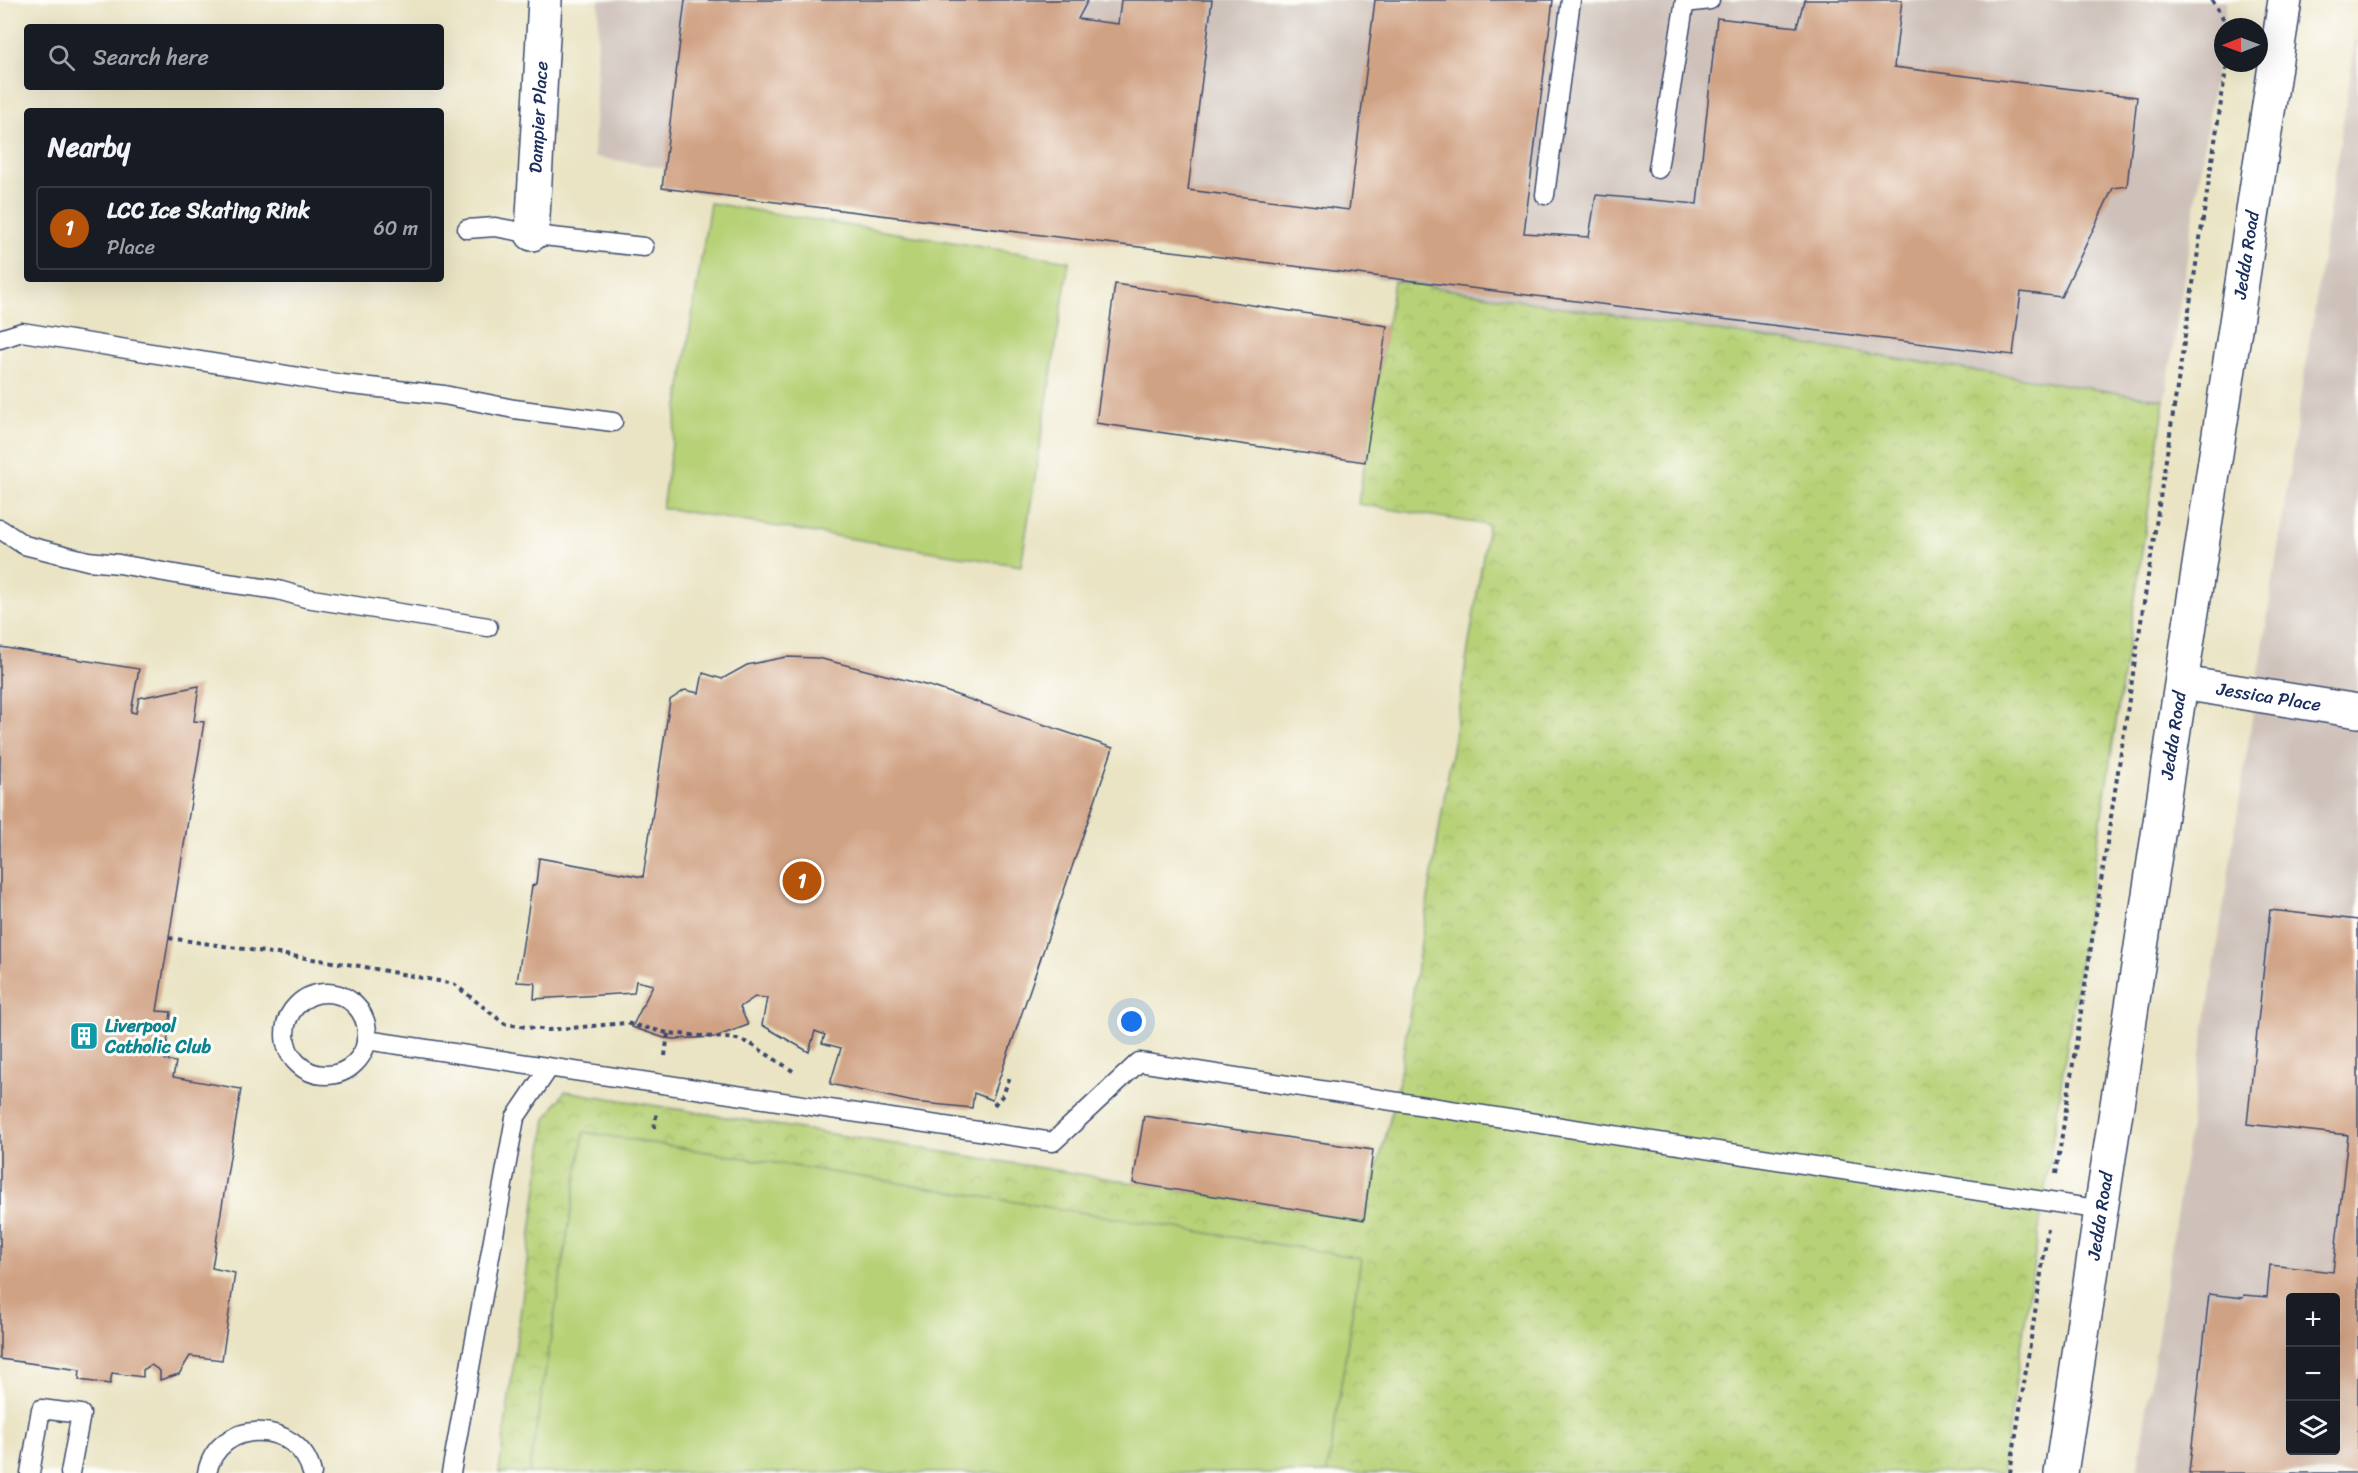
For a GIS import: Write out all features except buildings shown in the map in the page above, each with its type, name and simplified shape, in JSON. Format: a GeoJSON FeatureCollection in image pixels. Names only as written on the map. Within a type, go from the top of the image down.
{"type":"FeatureCollection","features":[{"type":"Feature","properties":{"kind":"street","name":"Dampier Place"},"geometry":{"type":"LineString","coordinates":[[532,234],[545,0]]}},
{"type":"Feature","properties":{"kind":"street","name":"Jedda Road"},"geometry":{"type":"LineString","coordinates":[[2061,1473],[2285,0]]}},
{"type":"Feature","properties":{"kind":"street","name":"Jessica Place"},"geometry":{"type":"LineString","coordinates":[[2182,683],[2358,711]]}},
{"type":"Feature","properties":{"kind":"lane"},"geometry":{"type":"LineString","coordinates":[[1545,195],[1571,0]]}},
{"type":"Feature","properties":{"kind":"lane"},"geometry":{"type":"LineString","coordinates":[[1658,169],[1685,2],[1710,0]]}},
{"type":"Feature","properties":{"kind":"lane"},"geometry":{"type":"LineString","coordinates":[[467,229],[495,227],[532,234],[644,247]]}},
{"type":"Feature","properties":{"kind":"lane"},"geometry":{"type":"LineString","coordinates":[[0,339],[22,332],[342,384],[444,395],[514,409],[613,422]]}},
{"type":"Feature","properties":{"kind":"lane"},"geometry":{"type":"LineString","coordinates":[[0,529],[24,545],[88,561],[278,590],[306,598],[488,627]]}},
{"type":"Feature","properties":{"kind":"lane"},"geometry":{"type":"LineString","coordinates":[[322,992],[337,993],[350,999],[359,1009],[365,1021],[366,1040],[360,1059],[350,1068],[338,1074],[325,1075],[306,1070],[290,1055],[285,1042],[285,1028],[293,1009],[309,995],[322,992]]}},
{"type":"Feature","properties":{"kind":"lane"},"geometry":{"type":"LineString","coordinates":[[366,1040],[1053,1142],[1139,1062],[2102,1210]]}},
{"type":"Feature","properties":{"kind":"lane"},"geometry":{"type":"LineString","coordinates":[[452,1468],[515,1118],[549,1068]]}},
{"type":"Feature","properties":{"kind":"lane"},"geometry":{"type":"LineString","coordinates":[[30,1473],[41,1409],[81,1414],[70,1473]]}},
{"type":"Feature","properties":{"kind":"lane"},"geometry":{"type":"LineString","coordinates":[[207,1473],[212,1458],[228,1440],[256,1431],[272,1432],[285,1437],[297,1446],[306,1458],[312,1473]]}},
{"type":"Feature","properties":{"kind":"path"},"geometry":{"type":"LineString","coordinates":[[2212,0],[2223,18]]}},
{"type":"Feature","properties":{"kind":"path"},"geometry":{"type":"LineString","coordinates":[[2057,1172],[2226,72]]}},
{"type":"Feature","properties":{"kind":"path"},"geometry":{"type":"LineString","coordinates":[[169,938],[360,966],[454,984],[505,1024],[548,1030],[626,1023],[668,1033],[737,1039],[751,1044],[798,1074]]}},
{"type":"Feature","properties":{"kind":"path"},"geometry":{"type":"LineString","coordinates":[[987,1113],[1003,1095],[1010,1077]]}},
{"type":"Feature","properties":{"kind":"path"},"geometry":{"type":"LineString","coordinates":[[2010,1473],[2047,1235]]}},
{"type":"Feature","properties":{"kind":"shaded area"},"geometry":{"type":"Polygon","coordinates":[[[599,0],[2227,0],[2224,18],[2214,18],[2214,72],[2216,72],[2165,400],[594,157],[599,0]]]}},
{"type":"Feature","properties":{"kind":"shaded area"},"geometry":{"type":"Polygon","coordinates":[[[2358,23],[2358,1473],[2137,1473],[2358,23]]]}},
{"type":"Feature","properties":{"kind":"green space"},"geometry":{"type":"Polygon","coordinates":[[[710,203],[1069,261],[1021,566],[662,508],[710,203]]]}},
{"type":"Feature","properties":{"kind":"green space"},"geometry":{"type":"Polygon","coordinates":[[[1394,281],[2165,400],[2002,1473],[499,1473],[546,1119],[565,1091],[1364,1220],[1397,1092],[1488,525],[1358,504],[1394,281]]]}},
{"type":"Feature","properties":{"kind":"green space"},"geometry":{"type":"Polygon","coordinates":[[[584,1132],[1361,1258],[1327,1473],[529,1473],[584,1132]]]}},
{"type":"Feature","properties":{"kind":"place","name":"LCC Ice Skating Rink"},"geometry":{"type":"Point","coordinates":[802,881]}},
{"type":"Feature","properties":{"kind":"place","name":"Liverpool Catholic Club"},"geometry":{"type":"Point","coordinates":[84,1036]}}]}
